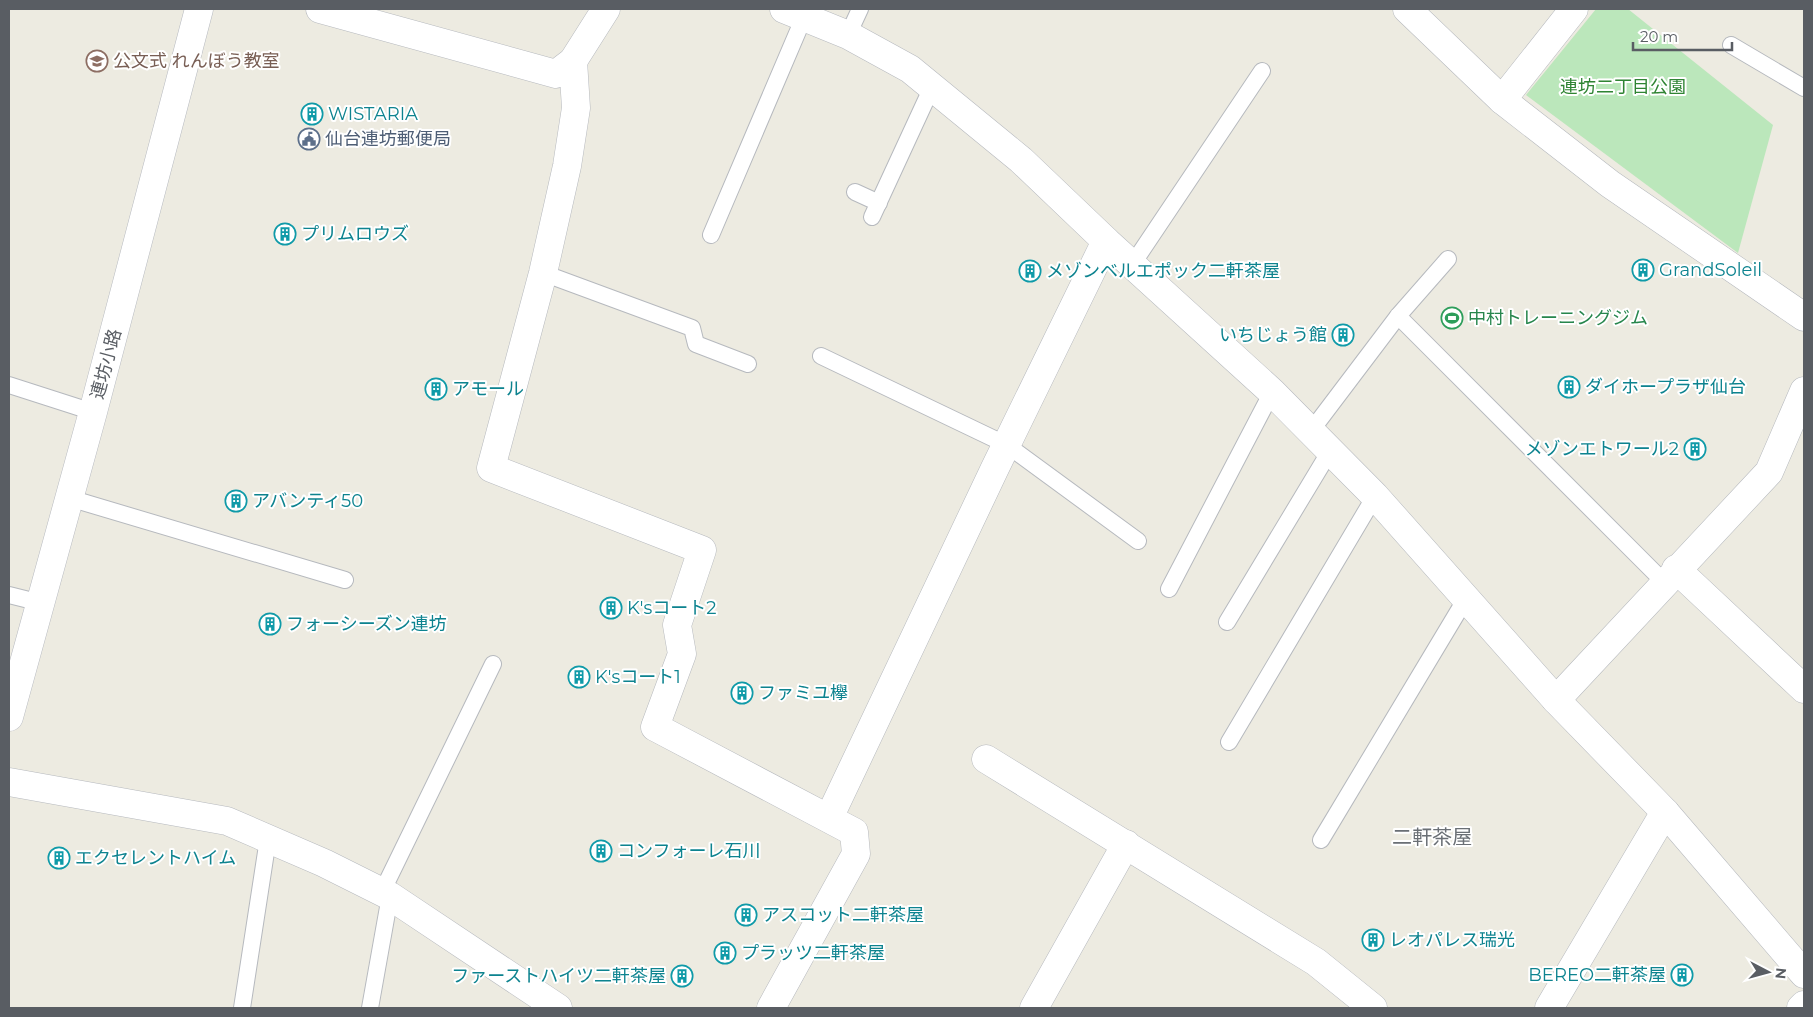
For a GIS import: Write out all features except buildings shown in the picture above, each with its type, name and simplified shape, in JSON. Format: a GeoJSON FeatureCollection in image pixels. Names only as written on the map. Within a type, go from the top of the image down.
{"type":"FeatureCollection","features":[{"type":"Feature","properties":{"kind":"street","name":"連坊小路"},"geometry":{"type":"LineString","coordinates":[[9,717],[93,412],[199,9]]}},
{"type":"Feature","properties":{"kind":"street"},"geometry":{"type":"LineString","coordinates":[[320,9],[556,74],[573,62],[606,9]]}},
{"type":"Feature","properties":{"kind":"street"},"geometry":{"type":"LineString","coordinates":[[1407,9],[1502,100],[1610,184],[1804,317]]}},
{"type":"Feature","properties":{"kind":"street"},"geometry":{"type":"LineString","coordinates":[[1502,100],[1574,9]]}},
{"type":"Feature","properties":{"kind":"street"},"geometry":{"type":"LineString","coordinates":[[794,13],[848,35],[910,69],[1021,160],[1106,241],[1272,392],[1375,496],[1556,700],[1665,812],[1804,974]]}},
{"type":"Feature","properties":{"kind":"street"},"geometry":{"type":"LineString","coordinates":[[573,62],[576,108],[567,166],[543,273],[491,468],[702,550],[677,625],[682,654],[655,727],[854,832],[856,854],[771,1008]]}},
{"type":"Feature","properties":{"kind":"street"},"geometry":{"type":"LineString","coordinates":[[829,818],[1106,241]]}},
{"type":"Feature","properties":{"kind":"street"},"geometry":{"type":"LineString","coordinates":[[1556,700],[1769,472],[1804,391]]}},
{"type":"Feature","properties":{"kind":"street"},"geometry":{"type":"LineString","coordinates":[[1670,576],[1804,689]]}},
{"type":"Feature","properties":{"kind":"street"},"geometry":{"type":"LineString","coordinates":[[986,759],[1316,962],[1373,1008]]}},
{"type":"Feature","properties":{"kind":"street"},"geometry":{"type":"LineString","coordinates":[[9,782],[227,821],[386,894],[558,1008]]}},
{"type":"Feature","properties":{"kind":"street"},"geometry":{"type":"LineString","coordinates":[[1549,1008],[1665,812]]}},
{"type":"Feature","properties":{"kind":"street"},"geometry":{"type":"LineString","coordinates":[[1034,1008],[1126,844]]}},
{"type":"Feature","properties":{"kind":"street"},"geometry":{"type":"LineString","coordinates":[[1801,1008],[1804,1005]]}},
{"type":"Feature","properties":{"kind":"lane"},"geometry":{"type":"LineString","coordinates":[[848,35],[860,9]]}},
{"type":"Feature","properties":{"kind":"lane"},"geometry":{"type":"LineString","coordinates":[[710,234],[794,13]]}},
{"type":"Feature","properties":{"kind":"lane"},"geometry":{"type":"LineString","coordinates":[[1732,45],[1804,88]]}},
{"type":"Feature","properties":{"kind":"lane"},"geometry":{"type":"LineString","coordinates":[[1132,265],[1262,71]]}},
{"type":"Feature","properties":{"kind":"lane"},"geometry":{"type":"LineString","coordinates":[[855,192],[875,210],[932,87]]}},
{"type":"Feature","properties":{"kind":"lane"},"geometry":{"type":"LineString","coordinates":[[1311,431],[1398,316],[1448,259]]}},
{"type":"Feature","properties":{"kind":"lane"},"geometry":{"type":"LineString","coordinates":[[543,273],[692,328],[696,344],[748,364]]}},
{"type":"Feature","properties":{"kind":"lane"},"geometry":{"type":"LineString","coordinates":[[1398,316],[1670,576]]}},
{"type":"Feature","properties":{"kind":"lane"},"geometry":{"type":"LineString","coordinates":[[821,356],[1007,445],[1138,541]]}},
{"type":"Feature","properties":{"kind":"lane"},"geometry":{"type":"LineString","coordinates":[[9,385],[93,412]]}},
{"type":"Feature","properties":{"kind":"lane"},"geometry":{"type":"LineString","coordinates":[[1168,589],[1272,392]]}},
{"type":"Feature","properties":{"kind":"lane"},"geometry":{"type":"LineString","coordinates":[[1227,622],[1330,451]]}},
{"type":"Feature","properties":{"kind":"lane"},"geometry":{"type":"LineString","coordinates":[[1228,742],[1375,496]]}},
{"type":"Feature","properties":{"kind":"lane"},"geometry":{"type":"LineString","coordinates":[[69,498],[345,580]]}},
{"type":"Feature","properties":{"kind":"lane"},"geometry":{"type":"LineString","coordinates":[[9,595],[41,603]]}},
{"type":"Feature","properties":{"kind":"lane"},"geometry":{"type":"LineString","coordinates":[[1321,840],[1466,600]]}},
{"type":"Feature","properties":{"kind":"lane"},"geometry":{"type":"LineString","coordinates":[[370,1008],[386,894],[493,664]]}},
{"type":"Feature","properties":{"kind":"lane"},"geometry":{"type":"LineString","coordinates":[[242,1008],[268,839]]}},
{"type":"Feature","properties":{"kind":"green space","name":"連坊二丁目公園"},"geometry":{"type":"Polygon","coordinates":[[[1596,9],[1628,9],[1773,125],[1738,253],[1526,95],[1596,9]]]}},
{"type":"Feature","properties":{"kind":"place","name":"公文式 れんぼう教室"},"geometry":{"type":"Point","coordinates":[97,61]}},
{"type":"Feature","properties":{"kind":"place","name":"WISTARIA"},"geometry":{"type":"Point","coordinates":[312,114]}},
{"type":"Feature","properties":{"kind":"place","name":"仙台連坊郵便局"},"geometry":{"type":"Point","coordinates":[309,139]}},
{"type":"Feature","properties":{"kind":"place","name":"プリムロウズ"},"geometry":{"type":"Point","coordinates":[285,234]}},
{"type":"Feature","properties":{"kind":"place","name":"GrandSoleil"},"geometry":{"type":"Point","coordinates":[1643,270]}},
{"type":"Feature","properties":{"kind":"place","name":"メゾンベルエポック二軒茶屋"},"geometry":{"type":"Point","coordinates":[1030,271]}},
{"type":"Feature","properties":{"kind":"place","name":"中村トレーニングジム"},"geometry":{"type":"Point","coordinates":[1452,318]}},
{"type":"Feature","properties":{"kind":"place","name":"いちじょう館"},"geometry":{"type":"Point","coordinates":[1343,335]}},
{"type":"Feature","properties":{"kind":"place","name":"ダイホープラザ仙台"},"geometry":{"type":"Point","coordinates":[1569,387]}},
{"type":"Feature","properties":{"kind":"place","name":"アモール"},"geometry":{"type":"Point","coordinates":[436,389]}},
{"type":"Feature","properties":{"kind":"place","name":"メゾンエトワール2"},"geometry":{"type":"Point","coordinates":[1695,449]}},
{"type":"Feature","properties":{"kind":"place","name":"アバンティ50"},"geometry":{"type":"Point","coordinates":[236,501]}},
{"type":"Feature","properties":{"kind":"place","name":"K'sコート2"},"geometry":{"type":"Point","coordinates":[611,608]}},
{"type":"Feature","properties":{"kind":"place","name":"フォーシーズン連坊"},"geometry":{"type":"Point","coordinates":[270,624]}},
{"type":"Feature","properties":{"kind":"place","name":"K'sコート1"},"geometry":{"type":"Point","coordinates":[579,677]}},
{"type":"Feature","properties":{"kind":"place","name":"ファミユ欅"},"geometry":{"type":"Point","coordinates":[742,693]}},
{"type":"Feature","properties":{"kind":"place","name":"コンフォーレ石川"},"geometry":{"type":"Point","coordinates":[601,851]}},
{"type":"Feature","properties":{"kind":"place","name":"エクセレントハイム"},"geometry":{"type":"Point","coordinates":[59,858]}},
{"type":"Feature","properties":{"kind":"place","name":"アスコット二軒茶屋"},"geometry":{"type":"Point","coordinates":[746,915]}},
{"type":"Feature","properties":{"kind":"place","name":"レオパレス瑞光"},"geometry":{"type":"Point","coordinates":[1373,940]}},
{"type":"Feature","properties":{"kind":"place","name":"プラッツ二軒茶屋"},"geometry":{"type":"Point","coordinates":[725,953]}},
{"type":"Feature","properties":{"kind":"place","name":"BEREO二軒茶屋"},"geometry":{"type":"Point","coordinates":[1682,975]}},
{"type":"Feature","properties":{"kind":"place","name":"ファーストハイツ二軒茶屋"},"geometry":{"type":"Point","coordinates":[682,976]}},
{"type":"Feature","properties":{"kind":"district","name":"二軒茶屋"},"geometry":{"type":"Point","coordinates":[1432,837]}}]}
